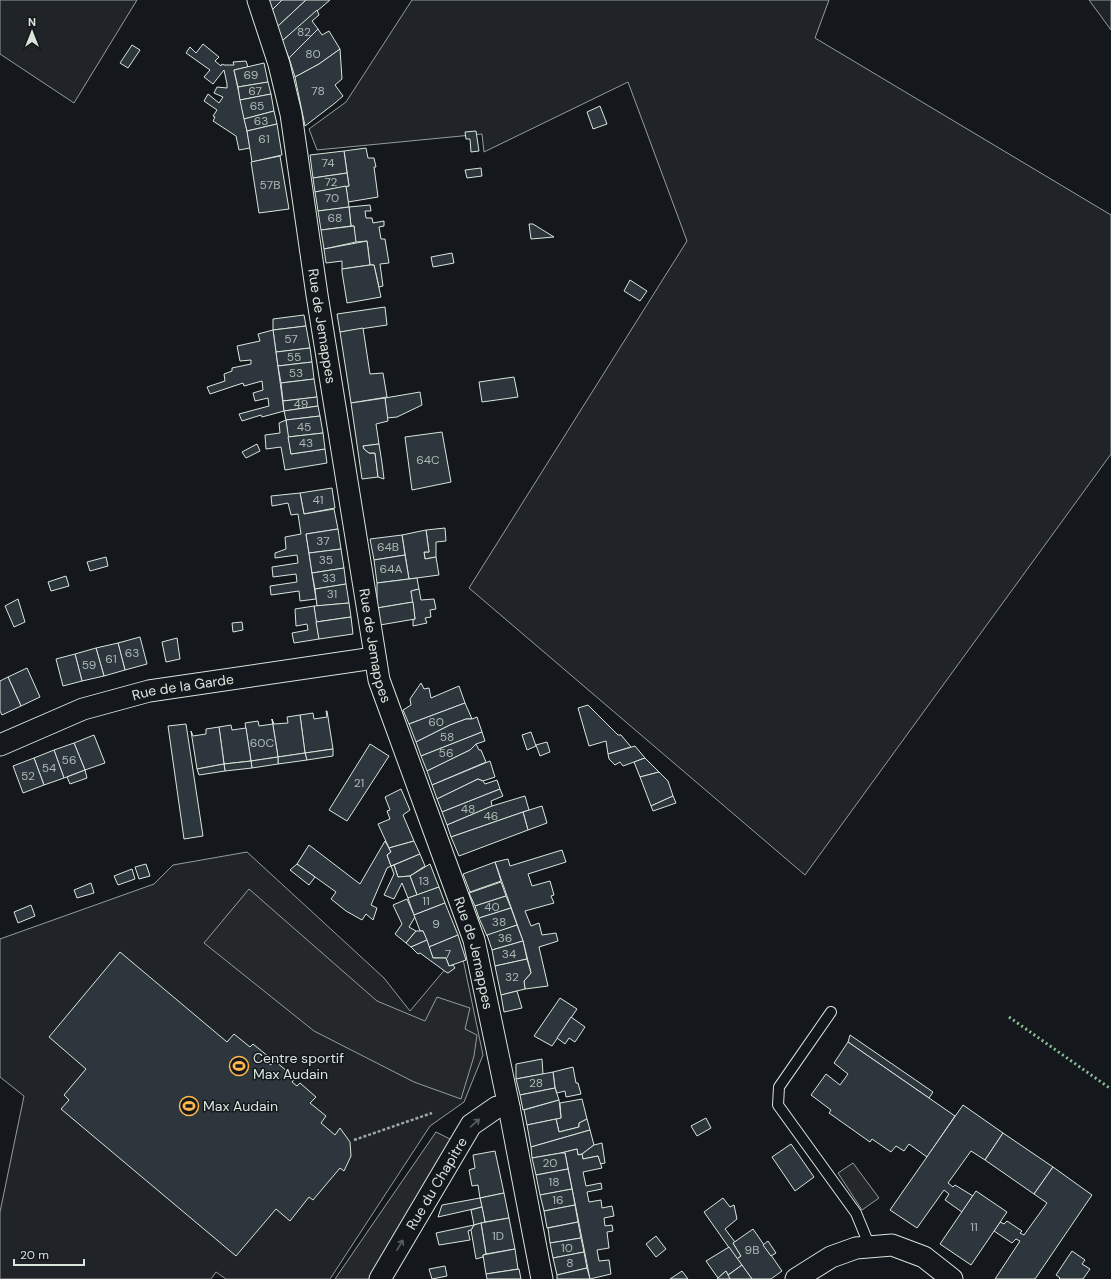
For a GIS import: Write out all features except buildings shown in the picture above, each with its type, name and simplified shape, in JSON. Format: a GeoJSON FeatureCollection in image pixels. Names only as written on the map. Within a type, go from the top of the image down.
{"type":"FeatureCollection","features":[{"type":"Feature","properties":{"kind":"street","name":"Rue de Jemappes"},"geometry":{"type":"LineString","coordinates":[[258,0],[279,64],[291,114],[316,288],[374,658],[379,680],[399,738],[474,940],[509,1107],[542,1279]]}},
{"type":"Feature","properties":{"kind":"street","name":"Rue de la Garde"},"geometry":{"type":"LineString","coordinates":[[0,745],[82,709],[149,691],[374,658]]}},
{"type":"Feature","properties":{"kind":"street","name":"Rue du Chapitre"},"geometry":{"type":"LineString","coordinates":[[380,1279],[471,1125],[497,1107],[509,1107]]}},
{"type":"Feature","properties":{"kind":"street"},"geometry":{"type":"LineString","coordinates":[[796,1279],[831,1257],[856,1248],[892,1245],[924,1257],[952,1279]]}},
{"type":"Feature","properties":{"kind":"lane"},"geometry":{"type":"LineString","coordinates":[[831,1012],[779,1087],[778,1105],[856,1213],[870,1247]]}},
{"type":"Feature","properties":{"kind":"path"},"geometry":{"type":"LineString","coordinates":[[354,1140],[432,1113]]}},
{"type":"Feature","properties":{"kind":"shaded area"},"geometry":{"type":"Polygon","coordinates":[[[0,0],[137,0],[74,103],[0,54],[0,0]]]}},
{"type":"Feature","properties":{"kind":"shaded area"},"geometry":{"type":"Polygon","coordinates":[[[412,0],[829,0],[815,38],[1111,215],[1111,454],[805,875],[469,588],[687,241],[628,82],[484,152],[482,134],[317,150],[309,129],[346,102],[412,0]]]}},
{"type":"Feature","properties":{"kind":"shaded area"},"geometry":{"type":"Polygon","coordinates":[[[1089,0],[1111,0],[1111,30],[1089,0]]]}},
{"type":"Feature","properties":{"kind":"shaded area","name":"Centre sportif Max Audain"},"geometry":{"type":"Polygon","coordinates":[[[247,852],[384,978],[410,1011],[447,967],[463,959],[483,1055],[464,1102],[430,1126],[330,1279],[226,1279],[216,1272],[211,1279],[0,1279],[0,1212],[24,1096],[0,1077],[0,939],[154,884],[173,865],[247,852]]]}},
{"type":"Feature","properties":{"kind":"shaded area"},"geometry":{"type":"Polygon","coordinates":[[[249,889],[377,1001],[425,1021],[437,997],[470,1008],[465,1029],[477,1035],[474,1056],[461,1099],[414,1082],[314,1031],[204,943],[249,889]]]}},
{"type":"Feature","properties":{"kind":"shaded area"},"geometry":{"type":"Polygon","coordinates":[[[436,1132],[452,1140],[372,1279],[335,1279],[436,1132]]]}},
{"type":"Feature","properties":{"kind":"shaded area"},"geometry":{"type":"Polygon","coordinates":[[[853,1163],[879,1198],[862,1210],[838,1173],[853,1163]]]}},
{"type":"Feature","properties":{"kind":"hedge"},"geometry":{"type":"LineString","coordinates":[[1009,1017],[1111,1089]]}},
{"type":"Feature","properties":{"kind":"place","name":"Centre sportif Max Audain"},"geometry":{"type":"Point","coordinates":[239,1066]}},
{"type":"Feature","properties":{"kind":"place","name":"Max Audain"},"geometry":{"type":"Point","coordinates":[189,1106]}}]}
